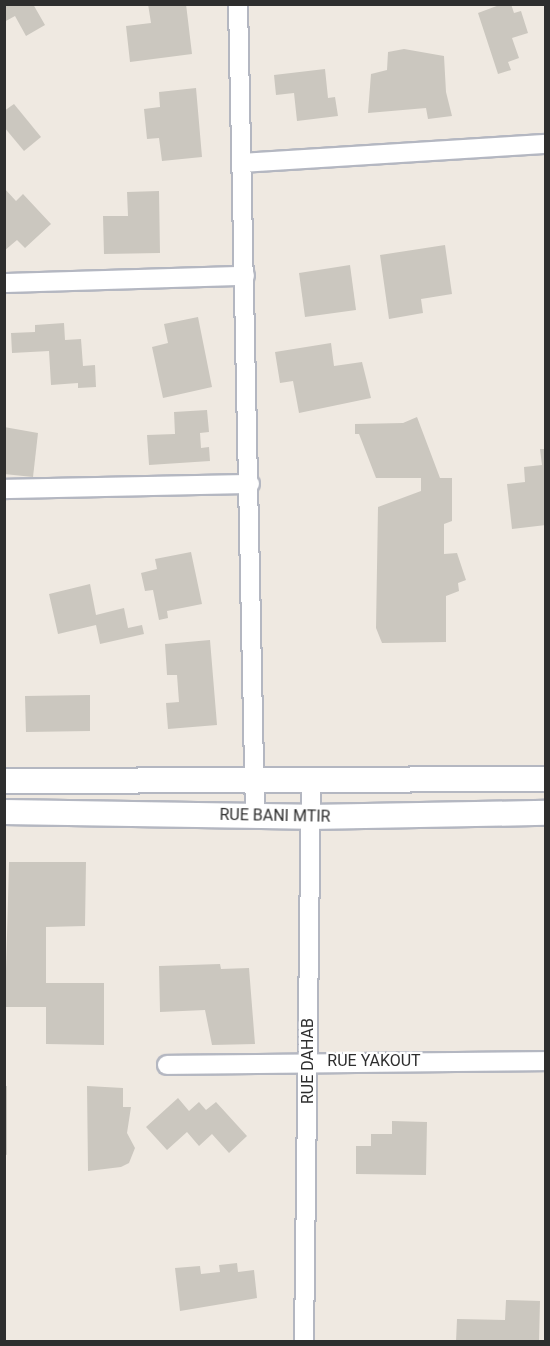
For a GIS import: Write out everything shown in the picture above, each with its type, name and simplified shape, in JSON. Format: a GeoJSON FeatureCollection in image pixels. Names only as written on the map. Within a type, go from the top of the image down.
{"type":"FeatureCollection","features":[{"type":"Feature","properties":{"kind":"street"},"geometry":{"type":"LineString","coordinates":[[238,4],[250,484],[255,816]]}},
{"type":"Feature","properties":{"kind":"street"},"geometry":{"type":"LineString","coordinates":[[242,163],[546,144]]}},
{"type":"Feature","properties":{"kind":"street"},"geometry":{"type":"LineString","coordinates":[[4,284],[245,276]]}},
{"type":"Feature","properties":{"kind":"street"},"geometry":{"type":"LineString","coordinates":[[4,489],[250,484]]}},
{"type":"Feature","properties":{"kind":"street"},"geometry":{"type":"LineString","coordinates":[[4,781],[546,779]]}},
{"type":"Feature","properties":{"kind":"street","name":"RUE DAHAB"},"geometry":{"type":"LineString","coordinates":[[304,1341],[311,781]]}},
{"type":"Feature","properties":{"kind":"street","name":"RUE BANI MTIR"},"geometry":{"type":"LineString","coordinates":[[4,812],[309,817],[546,813]]}},
{"type":"Feature","properties":{"kind":"street","name":"RUE YAKOUT"},"geometry":{"type":"LineString","coordinates":[[167,1065],[546,1061]]}},
{"type":"Feature","properties":{"kind":"building"},"geometry":{"type":"Polygon","coordinates":[[[4,4],[33,4],[45,25],[26,36],[15,16],[4,22],[4,4]]]}},
{"type":"Feature","properties":{"kind":"building"},"geometry":{"type":"Polygon","coordinates":[[[148,4],[186,4],[192,54],[130,62],[126,26],[151,23],[148,4]]]}},
{"type":"Feature","properties":{"kind":"building"},"geometry":{"type":"Polygon","coordinates":[[[502,4],[511,4],[514,13],[521,11],[528,33],[512,38],[519,58],[508,62],[511,70],[498,74],[478,13],[502,4]]]}},
{"type":"Feature","properties":{"kind":"building"},"geometry":{"type":"Polygon","coordinates":[[[404,49],[444,56],[446,92],[452,116],[428,119],[426,108],[368,113],[371,74],[387,70],[388,52],[404,49]]]}},
{"type":"Feature","properties":{"kind":"building"},"geometry":{"type":"Polygon","coordinates":[[[325,69],[328,98],[335,97],[338,116],[297,121],[294,93],[276,95],[274,75],[325,69]]]}},
{"type":"Feature","properties":{"kind":"building"},"geometry":{"type":"Polygon","coordinates":[[[196,88],[202,157],[162,161],[159,138],[147,139],[144,109],[160,107],[159,92],[196,88]]]}},
{"type":"Feature","properties":{"kind":"building"},"geometry":{"type":"Polygon","coordinates":[[[14,104],[41,137],[24,151],[4,127],[4,111],[14,104]]]}},
{"type":"Feature","properties":{"kind":"building"},"geometry":{"type":"Polygon","coordinates":[[[4,188],[16,201],[23,194],[51,224],[25,248],[17,240],[4,251],[4,188]]]}},
{"type":"Feature","properties":{"kind":"building"},"geometry":{"type":"Polygon","coordinates":[[[159,191],[160,253],[104,254],[103,216],[128,216],[127,192],[159,191]]]}},
{"type":"Feature","properties":{"kind":"building"},"geometry":{"type":"Polygon","coordinates":[[[445,245],[452,294],[421,299],[423,313],[389,319],[380,255],[445,245]]]}},
{"type":"Feature","properties":{"kind":"building"},"geometry":{"type":"Polygon","coordinates":[[[350,265],[356,310],[305,317],[299,273],[350,265]]]}},
{"type":"Feature","properties":{"kind":"building"},"geometry":{"type":"Polygon","coordinates":[[[198,317],[212,387],[163,398],[152,347],[168,343],[164,324],[198,317]]]}},
{"type":"Feature","properties":{"kind":"building"},"geometry":{"type":"Polygon","coordinates":[[[64,323],[65,340],[81,339],[83,366],[95,365],[96,387],[78,388],[78,383],[51,385],[49,351],[12,353],[11,333],[35,332],[35,325],[64,323]]]}},
{"type":"Feature","properties":{"kind":"building"},"geometry":{"type":"Polygon","coordinates":[[[331,343],[334,366],[362,362],[371,398],[299,413],[293,381],[280,383],[275,352],[331,343]]]}},
{"type":"Feature","properties":{"kind":"building"},"geometry":{"type":"Polygon","coordinates":[[[207,410],[209,432],[200,433],[201,448],[209,447],[210,461],[149,465],[147,435],[175,434],[174,412],[207,410]]]}},
{"type":"Feature","properties":{"kind":"building"},"geometry":{"type":"Polygon","coordinates":[[[417,417],[440,478],[452,478],[452,521],[444,524],[444,554],[457,553],[466,580],[458,583],[459,591],[446,596],[446,642],[382,643],[376,628],[378,507],[421,491],[421,478],[376,478],[359,434],[355,434],[355,424],[403,423],[417,417]]]}},
{"type":"Feature","properties":{"kind":"building"},"geometry":{"type":"Polygon","coordinates":[[[4,427],[38,433],[33,477],[4,474],[4,427]]]}},
{"type":"Feature","properties":{"kind":"building"},"geometry":{"type":"Polygon","coordinates":[[[540,449],[546,449],[546,525],[512,529],[507,484],[525,482],[524,467],[542,465],[540,449]]]}},
{"type":"Feature","properties":{"kind":"building"},"geometry":{"type":"Polygon","coordinates":[[[191,552],[202,604],[167,611],[168,618],[159,620],[153,590],[145,591],[141,573],[157,569],[155,559],[191,552]]]}},
{"type":"Feature","properties":{"kind":"building"},"geometry":{"type":"Polygon","coordinates":[[[90,584],[96,615],[124,608],[128,628],[142,625],[144,634],[100,644],[96,625],[58,634],[49,594],[90,584]]]}},
{"type":"Feature","properties":{"kind":"building"},"geometry":{"type":"Polygon","coordinates":[[[210,640],[217,725],[168,729],[166,703],[179,702],[177,675],[167,675],[165,644],[210,640]]]}},
{"type":"Feature","properties":{"kind":"building"},"geometry":{"type":"Polygon","coordinates":[[[90,695],[90,731],[26,732],[25,696],[90,695]]]}},
{"type":"Feature","properties":{"kind":"building"},"geometry":{"type":"Polygon","coordinates":[[[9,862],[86,862],[85,926],[46,927],[46,983],[104,983],[104,1045],[46,1044],[46,1007],[5,1007],[9,862]]]}},
{"type":"Feature","properties":{"kind":"building"},"geometry":{"type":"Polygon","coordinates":[[[220,964],[221,969],[249,968],[255,1044],[212,1045],[205,1010],[160,1012],[159,966],[220,964]]]}},
{"type":"Feature","properties":{"kind":"building"},"geometry":{"type":"Polygon","coordinates":[[[4,1086],[7,1086],[7,1155],[4,1154],[4,1086]]]}},
{"type":"Feature","properties":{"kind":"building"},"geometry":{"type":"Polygon","coordinates":[[[87,1086],[123,1088],[123,1107],[131,1107],[127,1133],[135,1148],[129,1163],[121,1167],[88,1171],[87,1086]]]}},
{"type":"Feature","properties":{"kind":"building"},"geometry":{"type":"Polygon","coordinates":[[[178,1098],[189,1111],[199,1102],[206,1110],[216,1102],[247,1136],[229,1153],[212,1134],[199,1146],[187,1132],[167,1150],[146,1127],[178,1098]]]}},
{"type":"Feature","properties":{"kind":"building"},"geometry":{"type":"Polygon","coordinates":[[[392,1121],[427,1122],[426,1175],[356,1174],[356,1146],[371,1146],[371,1134],[392,1134],[392,1121]]]}},
{"type":"Feature","properties":{"kind":"building"},"geometry":{"type":"Polygon","coordinates":[[[237,1263],[238,1272],[254,1270],[257,1298],[180,1311],[175,1268],[200,1266],[201,1274],[220,1272],[219,1265],[237,1263]]]}},
{"type":"Feature","properties":{"kind":"building"},"geometry":{"type":"Polygon","coordinates":[[[506,1300],[540,1301],[539,1342],[456,1342],[457,1319],[505,1320],[506,1300]]]}}]}
